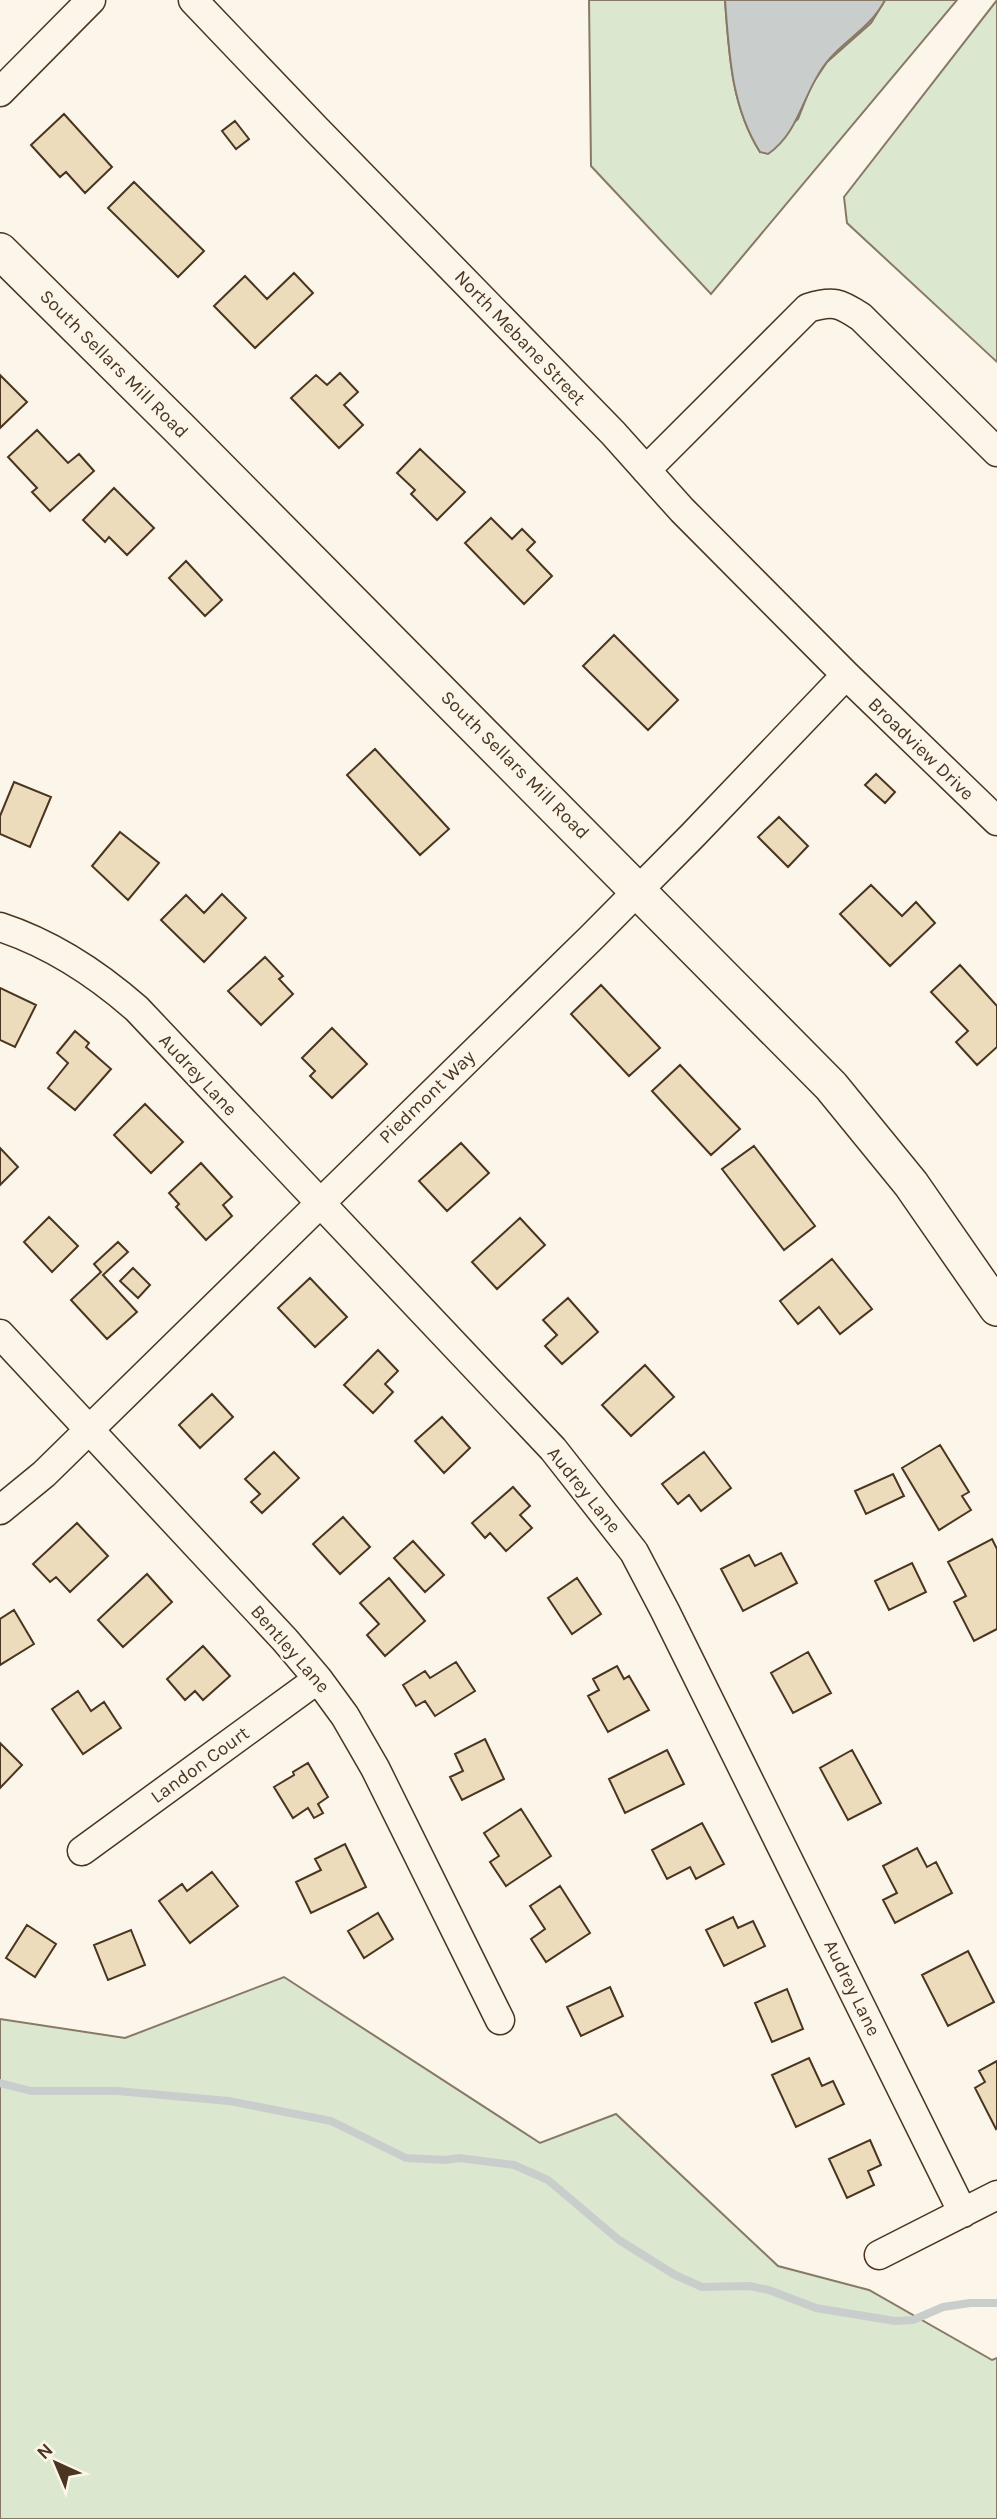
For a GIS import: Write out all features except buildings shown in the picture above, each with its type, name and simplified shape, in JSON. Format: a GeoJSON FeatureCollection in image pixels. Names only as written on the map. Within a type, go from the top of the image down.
{"type":"FeatureCollection","features":[{"type":"Feature","properties":{"kind":"main road","name":"South Sellars Mill Road"},"geometry":{"type":"LineString","coordinates":[[0,251],[197,445],[831,1086],[911,1184],[997,1308]]}},
{"type":"Feature","properties":{"kind":"street"},"geometry":{"type":"LineString","coordinates":[[0,92],[91,0]]}},
{"type":"Feature","properties":{"kind":"street","name":"North Mebane Street"},"geometry":{"type":"LineString","coordinates":[[193,0],[613,433],[682,510],[846,675]]}},
{"type":"Feature","properties":{"kind":"street"},"geometry":{"type":"LineString","coordinates":[[646,470],[808,308],[825,303],[843,305],[862,317],[997,452]]}},
{"type":"Feature","properties":{"kind":"street","name":"Piedmont Way"},"geometry":{"type":"LineString","coordinates":[[0,1510],[44,1474],[320,1204],[693,835],[846,675]]}},
{"type":"Feature","properties":{"kind":"street","name":"Broadview Drive"},"geometry":{"type":"LineString","coordinates":[[846,675],[997,821]]}},
{"type":"Feature","properties":{"kind":"street","name":"Audrey Lane"},"geometry":{"type":"LineString","coordinates":[[0,927],[72,960],[104,981],[137,1009],[553,1449],[634,1552],[963,2213]]}},
{"type":"Feature","properties":{"kind":"street","name":"Bentley Lane"},"geometry":{"type":"LineString","coordinates":[[0,1334],[318,1679],[345,1716],[375,1768],[500,2020]]}},
{"type":"Feature","properties":{"kind":"street","name":"Landon Court"},"geometry":{"type":"LineString","coordinates":[[82,1851],[318,1679]]}},
{"type":"Feature","properties":{"kind":"street"},"geometry":{"type":"LineString","coordinates":[[879,2255],[997,2195]]}},
{"type":"Feature","properties":{"kind":"green space"},"geometry":{"type":"Polygon","coordinates":[[[589,0],[725,0],[730,59],[737,98],[750,134],[760,152],[798,119],[811,86],[827,62],[871,23],[885,0],[957,0],[711,294],[591,166],[589,0]]]}},
{"type":"Feature","properties":{"kind":"green space"},"geometry":{"type":"Polygon","coordinates":[[[997,0],[997,362],[847,223],[844,197],[997,0]]]}},
{"type":"Feature","properties":{"kind":"green space"},"geometry":{"type":"Polygon","coordinates":[[[284,1977],[540,2143],[616,2114],[778,2266],[869,2290],[992,2360],[997,2358],[997,2519],[0,2519],[0,2019],[125,2038],[284,1977]]]}},
{"type":"Feature","properties":{"kind":"shaded area"},"geometry":{"type":"Polygon","coordinates":[[[725,0],[885,0],[872,19],[826,63],[787,135],[768,154],[760,152],[750,134],[737,98],[730,59],[725,0]]]}},
{"type":"Feature","properties":{"kind":"waterway"},"geometry":{"type":"LineString","coordinates":[[0,2083],[31,2091],[117,2091],[229,2101],[331,2121],[406,2158],[459,2158],[514,2165],[548,2180],[619,2240],[675,2275],[702,2287],[749,2286],[769,2290],[816,2308],[895,2321],[913,2320],[943,2307],[997,2303]]}}]}
